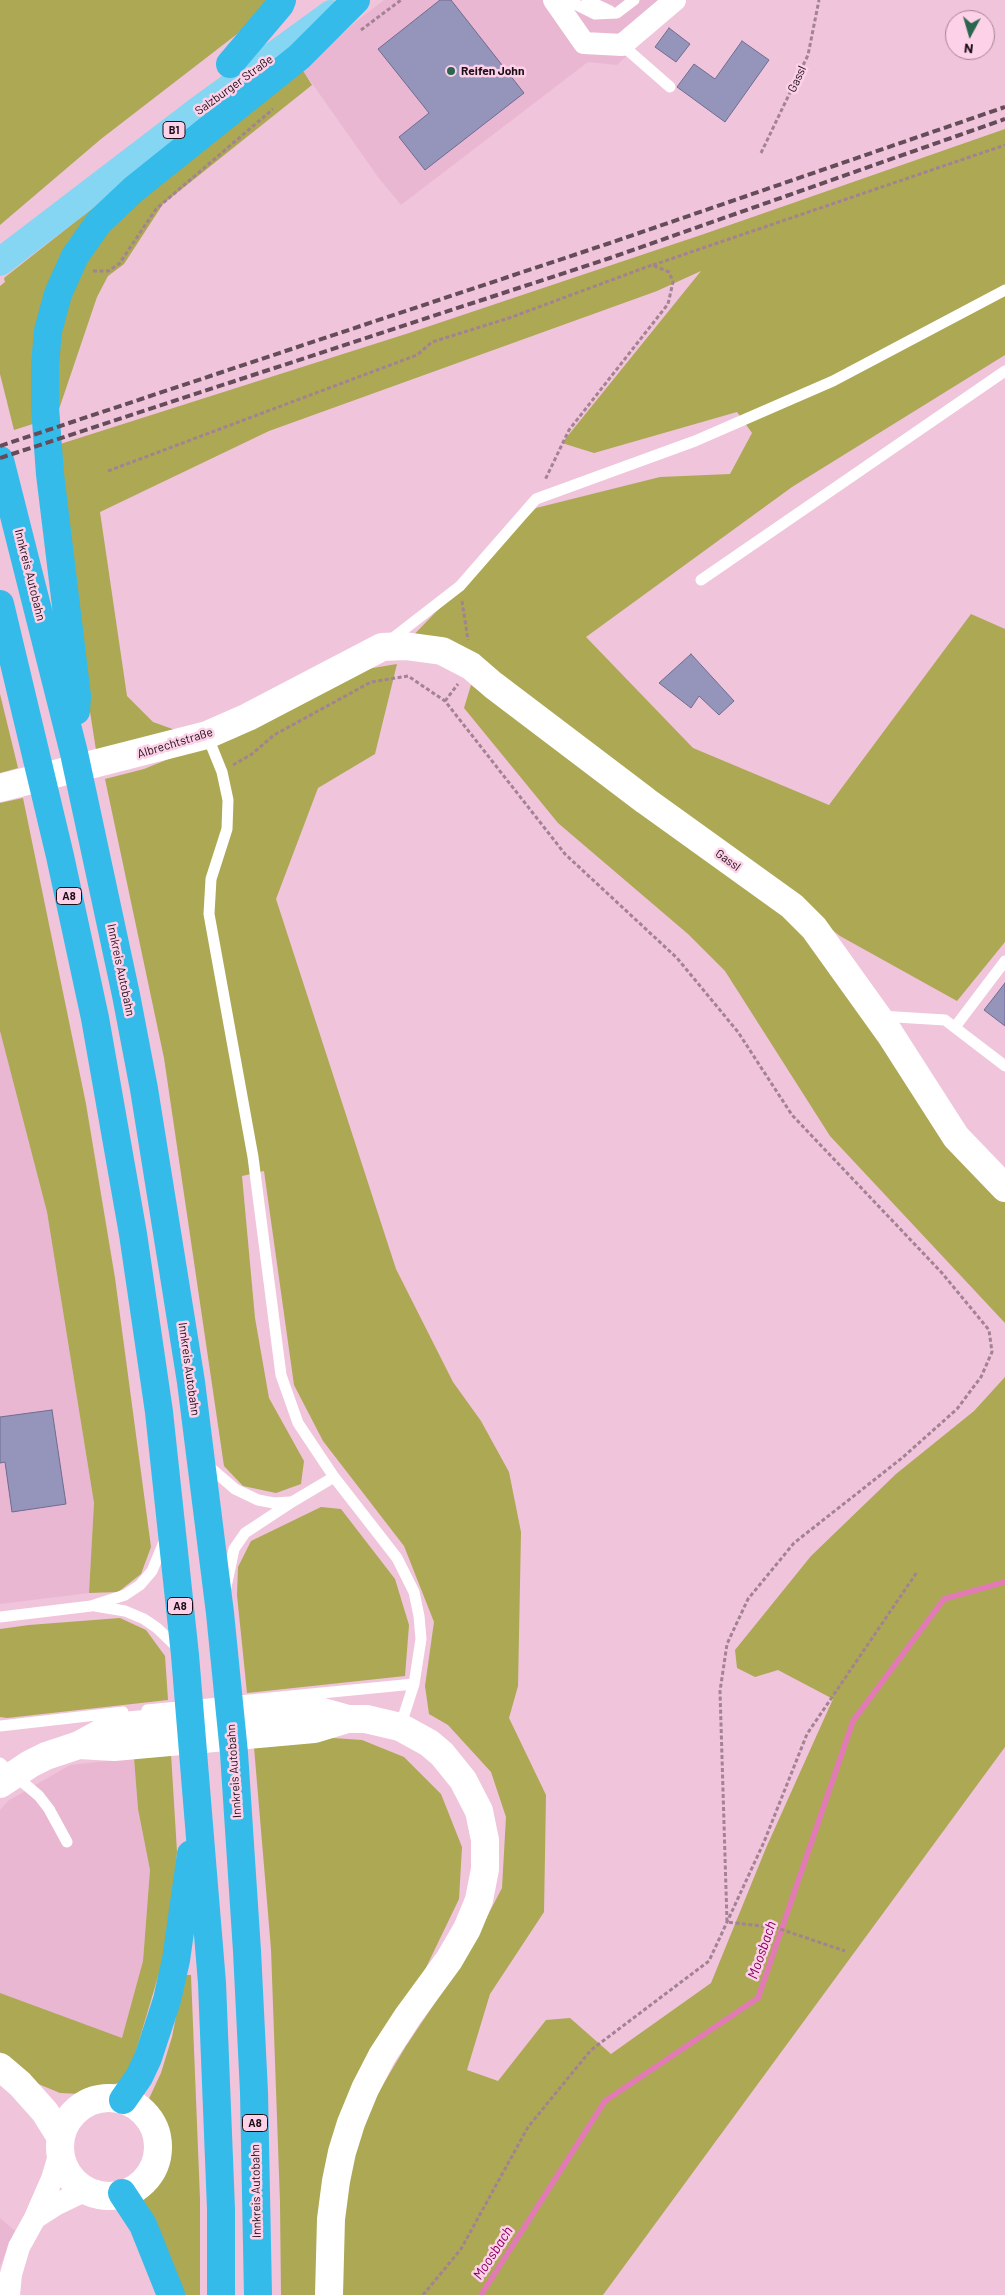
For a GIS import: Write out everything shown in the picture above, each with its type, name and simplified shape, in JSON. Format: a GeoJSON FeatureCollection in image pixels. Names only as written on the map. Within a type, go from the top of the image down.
{"type":"FeatureCollection","features":[{"type":"Feature","properties":{"kind":"highway"},"geometry":{"type":"LineString","coordinates":[[230,64],[280,5],[282,0]]}},
{"type":"Feature","properties":{"kind":"highway"},"geometry":{"type":"LineString","coordinates":[[74,753],[77,696],[50,474],[45,407],[45,365],[48,331],[58,294],[75,256],[99,222],[134,189],[299,57],[356,0]]}},
{"type":"Feature","properties":{"kind":"highway","name":"Innkreis Autobahn"},"geometry":{"type":"LineString","coordinates":[[0,460],[74,753],[126,995],[144,1089],[192,1382],[220,1613],[234,1753],[254,2092],[258,2295]]}},
{"type":"Feature","properties":{"kind":"highway","name":"A8"},"geometry":{"type":"LineString","coordinates":[[0,604],[60,856],[95,1018],[133,1234],[157,1403],[172,1523],[199,1801],[212,1983],[221,2210],[221,2295]]}},
{"type":"Feature","properties":{"kind":"highway"},"geometry":{"type":"LineString","coordinates":[[0,643],[18,675]]}},
{"type":"Feature","properties":{"kind":"highway"},"geometry":{"type":"LineString","coordinates":[[123,2100],[139,2077],[148,2058],[167,2000],[176,1960],[199,1801]]}},
{"type":"Feature","properties":{"kind":"highway"},"geometry":{"type":"LineString","coordinates":[[122,2194],[143,2225],[171,2295]]}},
{"type":"Feature","properties":{"kind":"main road","name":"Salzburger Straße"},"geometry":{"type":"LineString","coordinates":[[0,242],[230,64],[317,0]]}},
{"type":"Feature","properties":{"kind":"main road","name":"Salzburger Straße"},"geometry":{"type":"LineString","coordinates":[[0,262],[196,112],[350,0]]}},
{"type":"Feature","properties":{"kind":"street"},"geometry":{"type":"LineString","coordinates":[[554,0],[584,43],[622,45],[675,0]]}},
{"type":"Feature","properties":{"kind":"street","name":"Gassl"},"geometry":{"type":"LineString","coordinates":[[374,651],[405,646],[442,651],[471,666],[646,802],[792,906],[814,928],[890,1034],[956,1136],[1005,1188]]}},
{"type":"Feature","properties":{"kind":"street","name":"Albrechtstraße"},"geometry":{"type":"LineString","coordinates":[[0,788],[140,754],[207,735],[248,717],[374,651]]}},
{"type":"Feature","properties":{"kind":"street"},"geometry":{"type":"LineString","coordinates":[[4,1773],[119,1729],[299,1712],[314,1729],[348,1719],[366,1719],[400,1727],[422,1739],[442,1754],[468,1788],[479,1811],[483,1827],[485,1869],[479,1900],[467,1929],[449,1960],[408,2016],[382,2056],[365,2089],[351,2123],[342,2152],[331,2219],[329,2295]]}},
{"type":"Feature","properties":{"kind":"street"},"geometry":{"type":"LineString","coordinates":[[0,2067],[20,2084],[45,2112],[60,2144],[64,2166],[72,2179],[86,2190],[106,2196],[122,2194],[132,2190],[145,2180],[154,2166],[158,2150],[156,2134],[149,2119],[138,2107],[123,2100],[106,2098],[90,2101],[75,2110],[66,2122],[60,2144],[52,2179],[36,2218],[19,2247],[11,2274],[8,2295]]}},
{"type":"Feature","properties":{"kind":"street"},"geometry":{"type":"LineString","coordinates":[[20,2084],[75,2110]]}},
{"type":"Feature","properties":{"kind":"street"},"geometry":{"type":"LineString","coordinates":[[36,2218],[57,2204],[86,2190]]}},
{"type":"Feature","properties":{"kind":"lane"},"geometry":{"type":"LineString","coordinates":[[572,0],[577,5],[595,14],[617,13],[634,0]]}},
{"type":"Feature","properties":{"kind":"lane"},"geometry":{"type":"LineString","coordinates":[[587,0],[606,10],[617,13]]}},
{"type":"Feature","properties":{"kind":"lane"},"geometry":{"type":"LineString","coordinates":[[602,0],[617,13]]}},
{"type":"Feature","properties":{"kind":"lane"},"geometry":{"type":"LineString","coordinates":[[622,45],[670,87]]}},
{"type":"Feature","properties":{"kind":"lane"},"geometry":{"type":"LineString","coordinates":[[374,651],[460,586],[536,499],[695,441],[833,382],[1005,290]]}},
{"type":"Feature","properties":{"kind":"lane"},"geometry":{"type":"LineString","coordinates":[[701,580],[1005,371]]}},
{"type":"Feature","properties":{"kind":"lane"},"geometry":{"type":"LineString","coordinates":[[207,735],[222,772],[228,800],[227,829],[212,879],[209,914],[253,1157],[281,1375],[290,1404],[302,1431],[334,1477],[397,1558],[414,1592],[421,1639],[414,1684],[400,1727]]}},
{"type":"Feature","properties":{"kind":"lane"},"geometry":{"type":"LineString","coordinates":[[955,1027],[1005,961]]}},
{"type":"Feature","properties":{"kind":"lane"},"geometry":{"type":"LineString","coordinates":[[876,1016],[945,1020],[1005,1066]]}},
{"type":"Feature","properties":{"kind":"lane"},"geometry":{"type":"LineString","coordinates":[[202,1460],[235,1489],[258,1500],[274,1503],[292,1502]]}},
{"type":"Feature","properties":{"kind":"lane"},"geometry":{"type":"LineString","coordinates":[[220,1613],[234,1549],[239,1540],[258,1524],[334,1477]]}},
{"type":"Feature","properties":{"kind":"lane"},"geometry":{"type":"LineString","coordinates":[[0,1617],[91,1606],[125,1595],[140,1585],[152,1570],[172,1523]]}},
{"type":"Feature","properties":{"kind":"lane"},"geometry":{"type":"LineString","coordinates":[[91,1606],[126,1611],[144,1618],[185,1655]]}},
{"type":"Feature","properties":{"kind":"lane"},"geometry":{"type":"LineString","coordinates":[[299,1712],[414,1684]]}},
{"type":"Feature","properties":{"kind":"lane"},"geometry":{"type":"LineString","coordinates":[[0,1726],[119,1729]]}},
{"type":"Feature","properties":{"kind":"lane"},"geometry":{"type":"LineString","coordinates":[[4,1773],[39,1796],[49,1809],[67,1842]]}},
{"type":"Feature","properties":{"kind":"path"},"geometry":{"type":"LineString","coordinates":[[354,36],[401,0]]}},
{"type":"Feature","properties":{"kind":"path","name":"Gassl"},"geometry":{"type":"LineString","coordinates":[[761,153],[808,55],[819,0]]}},
{"type":"Feature","properties":{"kind":"path"},"geometry":{"type":"LineString","coordinates":[[97,271],[108,271],[119,264],[156,209],[277,105]]}},
{"type":"Feature","properties":{"kind":"path"},"geometry":{"type":"LineString","coordinates":[[108,470],[417,355],[432,342],[509,318],[652,265],[1005,144]]}},
{"type":"Feature","properties":{"kind":"path"},"geometry":{"type":"LineString","coordinates":[[536,499],[569,430],[668,304],[673,282],[669,272],[652,265]]}},
{"type":"Feature","properties":{"kind":"path"},"geometry":{"type":"LineString","coordinates":[[460,586],[471,666]]}},
{"type":"Feature","properties":{"kind":"path"},"geometry":{"type":"LineString","coordinates":[[222,772],[252,754],[274,735],[371,682],[408,676],[445,701],[566,854],[677,958],[738,1032],[792,1115],[942,1273],[989,1330],[992,1352],[981,1377],[957,1409],[902,1458],[794,1543],[748,1599],[727,1644],[720,1691],[727,1922]]}},
{"type":"Feature","properties":{"kind":"path"},"geometry":{"type":"LineString","coordinates":[[423,2295],[461,2249],[528,2127],[591,2050],[709,1961],[764,1842],[808,1734],[917,1572]]}},
{"type":"Feature","properties":{"kind":"path"},"geometry":{"type":"LineString","coordinates":[[727,1922],[777,1928],[845,1950]]}},
{"type":"Feature","properties":{"kind":"shaded area"},"geometry":{"type":"Polygon","coordinates":[[[0,0],[272,0],[263,14],[101,139],[0,225],[0,0]]]}},
{"type":"Feature","properties":{"kind":"shaded area"},"geometry":{"type":"Polygon","coordinates":[[[384,0],[685,0],[617,65],[588,62],[401,205],[378,177],[302,69],[384,0]]]}},
{"type":"Feature","properties":{"kind":"shaded area"},"geometry":{"type":"Polygon","coordinates":[[[302,69],[312,85],[163,204],[124,264],[108,276],[97,297],[57,415],[51,364],[61,310],[103,229],[302,69]]]}},
{"type":"Feature","properties":{"kind":"shaded area"},"geometry":{"type":"Polygon","coordinates":[[[1005,129],[1005,355],[792,487],[586,637],[693,748],[829,805],[971,614],[1005,629],[1005,942],[957,1001],[840,936],[730,850],[503,679],[405,644],[536,508],[660,477],[730,474],[752,433],[737,412],[594,453],[562,443],[701,271],[657,291],[269,431],[100,512],[127,696],[153,722],[178,731],[96,750],[76,622],[54,446],[409,333],[704,234],[1005,129]]]}},
{"type":"Feature","properties":{"kind":"shaded area"},"geometry":{"type":"Polygon","coordinates":[[[99,203],[68,242],[36,423],[14,430],[0,374],[0,286],[5,282],[4,278],[99,203]]]}},
{"type":"Feature","properties":{"kind":"shaded area"},"geometry":{"type":"Polygon","coordinates":[[[397,664],[375,754],[318,788],[276,899],[396,1269],[453,1382],[481,1421],[509,1472],[521,1532],[518,1686],[509,1718],[546,1795],[544,1912],[490,1994],[467,2070],[498,2081],[546,2020],[570,2018],[611,2054],[711,1983],[766,1848],[833,1699],[778,1670],[755,1677],[737,1668],[735,1650],[811,1556],[896,1474],[974,1411],[1005,1377],[1005,1747],[603,2295],[342,2295],[345,2182],[369,2108],[406,2046],[467,1955],[502,1888],[506,1817],[491,1772],[448,1725],[429,1714],[425,1686],[434,1622],[404,1546],[323,1441],[294,1385],[264,1171],[242,1176],[255,1318],[269,1398],[304,1461],[301,1484],[276,1493],[243,1486],[224,1466],[164,1058],[105,779],[144,769],[176,756],[235,738],[349,672],[397,664]]]}},
{"type":"Feature","properties":{"kind":"shaded area"},"geometry":{"type":"Polygon","coordinates":[[[471,685],[752,886],[810,938],[1005,1193],[1005,1323],[830,1136],[725,971],[688,934],[558,823],[464,708],[471,685]]]}},
{"type":"Feature","properties":{"kind":"shaded area"},"geometry":{"type":"Polygon","coordinates":[[[0,694],[18,768],[0,773],[0,694]]]}},
{"type":"Feature","properties":{"kind":"shaded area"},"geometry":{"type":"Polygon","coordinates":[[[23,798],[86,1104],[115,1278],[151,1547],[141,1574],[118,1592],[89,1593],[94,1503],[47,1212],[0,1031],[0,803],[23,798]]]}},
{"type":"Feature","properties":{"kind":"shaded area"},"geometry":{"type":"Polygon","coordinates":[[[0,1031],[47,1212],[94,1503],[89,1593],[0,1604],[0,1031]]]}},
{"type":"Feature","properties":{"kind":"shaded area"},"geometry":{"type":"Polygon","coordinates":[[[321,1507],[341,1509],[395,1579],[409,1625],[405,1676],[247,1693],[237,1595],[238,1567],[251,1541],[321,1507]]]}},
{"type":"Feature","properties":{"kind":"shaded area"},"geometry":{"type":"Polygon","coordinates":[[[120,1618],[146,1630],[165,1656],[168,1700],[7,1718],[0,1717],[0,1629],[120,1618]]]}},
{"type":"Feature","properties":{"kind":"shaded area"},"geometry":{"type":"Polygon","coordinates":[[[319,1737],[362,1740],[404,1757],[441,1794],[462,1847],[459,1899],[422,1976],[368,2059],[317,2295],[281,2295],[280,2202],[271,1949],[254,1747],[319,1737]]]}},
{"type":"Feature","properties":{"kind":"shaded area"},"geometry":{"type":"Polygon","coordinates":[[[171,1754],[177,1852],[168,1943],[130,2071],[122,2081],[102,2090],[81,2094],[60,2093],[36,2083],[17,2069],[0,2052],[0,1993],[122,2038],[143,1961],[150,1870],[138,1809],[134,1758],[171,1754]]]}},
{"type":"Feature","properties":{"kind":"shaded area"},"geometry":{"type":"Polygon","coordinates":[[[134,1758],[138,1809],[150,1870],[143,1961],[122,2039],[0,1993],[0,1810],[8,1801],[70,1765],[134,1758]]]}},
{"type":"Feature","properties":{"kind":"shaded area"},"geometry":{"type":"Polygon","coordinates":[[[184,1975],[191,1975],[200,2199],[200,2295],[179,2295],[138,2196],[158,2179],[166,2159],[165,2136],[158,2113],[147,2103],[161,2073],[172,2037],[184,1975]]]}},
{"type":"Feature","properties":{"kind":"shaded area"},"geometry":{"type":"Polygon","coordinates":[[[0,2218],[15,2231],[0,2266],[0,2218]]]}},
{"type":"Feature","properties":{"kind":"building","name":"Reifen John"},"geometry":{"type":"Polygon","coordinates":[[[440,0],[451,0],[524,93],[425,170],[399,137],[429,113],[378,49],[440,0]]]}},
{"type":"Feature","properties":{"kind":"building"},"geometry":{"type":"Polygon","coordinates":[[[669,28],[690,44],[676,62],[655,47],[669,28]]]}},
{"type":"Feature","properties":{"kind":"building"},"geometry":{"type":"Polygon","coordinates":[[[742,41],[769,60],[725,122],[677,87],[694,64],[715,79],[742,41]]]}},
{"type":"Feature","properties":{"kind":"building"},"geometry":{"type":"Polygon","coordinates":[[[691,654],[734,701],[719,715],[699,696],[691,708],[659,683],[691,654]]]}},
{"type":"Feature","properties":{"kind":"building"},"geometry":{"type":"Polygon","coordinates":[[[1005,983],[1005,1026],[984,1010],[1005,983]]]}},
{"type":"Feature","properties":{"kind":"building"},"geometry":{"type":"Polygon","coordinates":[[[52,1410],[66,1504],[12,1512],[5,1462],[0,1463],[0,1417],[52,1410]]]}},
{"type":"Feature","properties":{"kind":"waterway","name":"Moosbach"},"geometry":{"type":"LineString","coordinates":[[481,2295],[605,2101],[758,1998],[853,1721],[944,1599],[1005,1582]]}},
{"type":"Feature","properties":{"kind":"railway"},"geometry":{"type":"LineString","coordinates":[[0,446],[607,244],[1005,107]]}},
{"type":"Feature","properties":{"kind":"railway"},"geometry":{"type":"LineString","coordinates":[[0,458],[610,258],[1005,119]]}},
{"type":"Feature","properties":{"kind":"place","name":"Reifen John"},"geometry":{"type":"Point","coordinates":[451,71]}}]}
